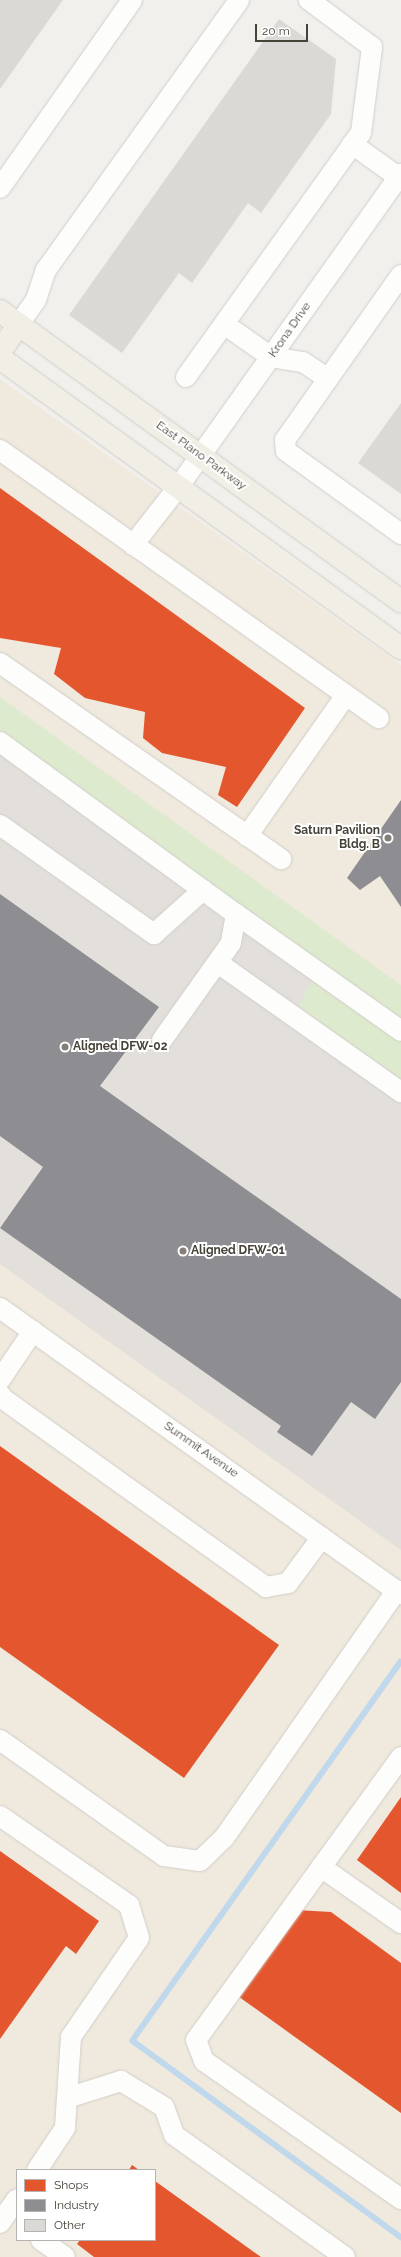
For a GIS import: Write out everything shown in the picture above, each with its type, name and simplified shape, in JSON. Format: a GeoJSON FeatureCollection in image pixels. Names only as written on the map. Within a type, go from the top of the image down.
{"type":"FeatureCollection","features":[{"type":"Feature","properties":{"kind":"main road","name":"East Plano Parkway"},"geometry":{"type":"LineString","coordinates":[[0,311],[401,601]]}},
{"type":"Feature","properties":{"kind":"main road"},"geometry":{"type":"LineString","coordinates":[[0,352],[19,324]]}},
{"type":"Feature","properties":{"kind":"main road"},"geometry":{"type":"LineString","coordinates":[[0,358],[401,648]]}},
{"type":"Feature","properties":{"kind":"street"},"geometry":{"type":"LineString","coordinates":[[0,188],[132,0]]}},
{"type":"Feature","properties":{"kind":"street"},"geometry":{"type":"LineString","coordinates":[[19,324],[36,300],[46,270],[239,0]]}},
{"type":"Feature","properties":{"kind":"street"},"geometry":{"type":"LineString","coordinates":[[186,377],[361,132],[372,47],[309,0]]}},
{"type":"Feature","properties":{"kind":"street"},"geometry":{"type":"LineString","coordinates":[[352,144],[400,177]]}},
{"type":"Feature","properties":{"kind":"street","name":"Krona Drive"},"geometry":{"type":"LineString","coordinates":[[134,544],[179,486],[400,177]]}},
{"type":"Feature","properties":{"kind":"street"},"geometry":{"type":"LineString","coordinates":[[401,275],[285,440],[286,451],[401,534]]}},
{"type":"Feature","properties":{"kind":"street"},"geometry":{"type":"LineString","coordinates":[[224,324],[271,357],[303,362],[328,379]]}},
{"type":"Feature","properties":{"kind":"street"},"geometry":{"type":"LineString","coordinates":[[0,450],[379,718]]}},
{"type":"Feature","properties":{"kind":"street"},"geometry":{"type":"LineString","coordinates":[[0,663],[280,859]]}},
{"type":"Feature","properties":{"kind":"street"},"geometry":{"type":"LineString","coordinates":[[247,836],[346,695]]}},
{"type":"Feature","properties":{"kind":"street"},"geometry":{"type":"LineString","coordinates":[[0,742],[236,914],[401,1031]]}},
{"type":"Feature","properties":{"kind":"street"},"geometry":{"type":"LineString","coordinates":[[0,825],[154,934],[203,890]]}},
{"type":"Feature","properties":{"kind":"street"},"geometry":{"type":"LineString","coordinates":[[162,1040],[231,943],[236,914]]}},
{"type":"Feature","properties":{"kind":"street"},"geometry":{"type":"LineString","coordinates":[[218,963],[401,1092]]}},
{"type":"Feature","properties":{"kind":"street","name":"Summit Avenue"},"geometry":{"type":"LineString","coordinates":[[0,1308],[399,1592]]}},
{"type":"Feature","properties":{"kind":"street"},"geometry":{"type":"LineString","coordinates":[[0,1380],[33,1331]]}},
{"type":"Feature","properties":{"kind":"street"},"geometry":{"type":"LineString","coordinates":[[0,1394],[2,1398],[266,1587],[288,1583],[322,1537]]}},
{"type":"Feature","properties":{"kind":"street"},"geometry":{"type":"LineString","coordinates":[[0,1740],[164,1856],[200,1861],[224,1838],[399,1592]]}},
{"type":"Feature","properties":{"kind":"street"},"geometry":{"type":"LineString","coordinates":[[401,1757],[196,2040],[204,2061],[401,2199]]}},
{"type":"Feature","properties":{"kind":"street"},"geometry":{"type":"LineString","coordinates":[[0,1816],[129,1906],[139,1938],[71,2037],[65,2128],[38,2169]]}},
{"type":"Feature","properties":{"kind":"street"},"geometry":{"type":"LineString","coordinates":[[321,1867],[401,1923]]}},
{"type":"Feature","properties":{"kind":"street"},"geometry":{"type":"LineString","coordinates":[[67,2098],[121,2081],[164,2107],[174,2134],[345,2257]]}},
{"type":"Feature","properties":{"kind":"street"},"geometry":{"type":"LineString","coordinates":[[7,2221],[16,2200]]}},
{"type":"Feature","properties":{"kind":"street"},"geometry":{"type":"LineString","coordinates":[[42,2241],[65,2257]]}},
{"type":"Feature","properties":{"kind":"shaded area"},"geometry":{"type":"Polygon","coordinates":[[[0,379],[401,665],[401,2257],[0,2257],[0,379]]]}},
{"type":"Feature","properties":{"kind":"shaded area"},"geometry":{"type":"Polygon","coordinates":[[[0,726],[401,1012],[401,1550],[0,1264],[0,726]]]}},
{"type":"Feature","properties":{"kind":"green space"},"geometry":{"type":"Polygon","coordinates":[[[0,697],[401,985],[401,1090],[295,1014],[316,973],[0,741],[0,697]]]}},
{"type":"Feature","properties":{"kind":"building: Shops"},"geometry":{"type":"Polygon","coordinates":[[[0,488],[305,708],[237,807],[218,795],[226,767],[162,753],[143,738],[145,712],[85,698],[54,674],[61,648],[0,638],[0,488]]]}},
{"type":"Feature","properties":{"kind":"building: Shops"},"geometry":{"type":"Polygon","coordinates":[[[0,1446],[279,1645],[184,1778],[0,1647],[0,1446]]]}},
{"type":"Feature","properties":{"kind":"building: Shops"},"geometry":{"type":"Polygon","coordinates":[[[401,1797],[401,1893],[357,1860],[401,1797]]]}},
{"type":"Feature","properties":{"kind":"building: Shops"},"geometry":{"type":"Polygon","coordinates":[[[0,1851],[99,1921],[76,1954],[66,1946],[0,2039],[0,1851]]]}},
{"type":"Feature","properties":{"kind":"building: Shops"},"geometry":{"type":"Polygon","coordinates":[[[296,1910],[331,1912],[401,1963],[401,2113],[235,1994],[296,1910]]]}},
{"type":"Feature","properties":{"kind":"building: Shops"},"geometry":{"type":"Polygon","coordinates":[[[132,2165],[138,2169],[130,2169],[132,2165]]]}},
{"type":"Feature","properties":{"kind":"building: Shops"},"geometry":{"type":"Polygon","coordinates":[[[156,2182],[261,2257],[94,2257],[77,2244],[79,2241],[156,2241],[156,2182]]]}},
{"type":"Feature","properties":{"kind":"building: Industry","name":"Saturn Pavilion Bldg. B"},"geometry":{"type":"Polygon","coordinates":[[[401,800],[401,907],[380,876],[360,890],[347,878],[401,800]]]}},
{"type":"Feature","properties":{"kind":"building: Industry","name":"Aligned DFW-01"},"geometry":{"type":"Polygon","coordinates":[[[0,894],[159,1007],[100,1086],[401,1299],[401,1382],[375,1419],[351,1402],[312,1456],[277,1432],[281,1426],[0,1228],[43,1167],[0,1136],[0,894]]]}},
{"type":"Feature","properties":{"kind":"building: Other"},"geometry":{"type":"Polygon","coordinates":[[[0,0],[63,0],[0,89],[0,0]]]}},
{"type":"Feature","properties":{"kind":"building: Other"},"geometry":{"type":"Polygon","coordinates":[[[279,19],[336,59],[331,114],[261,213],[248,203],[192,283],[179,273],[122,353],[69,315],[279,19]]]}},
{"type":"Feature","properties":{"kind":"building: Other"},"geometry":{"type":"Polygon","coordinates":[[[401,403],[401,494],[358,463],[401,403]]]}},
{"type":"Feature","properties":{"kind":"waterway"},"geometry":{"type":"LineString","coordinates":[[401,1662],[133,2041],[401,2237]]}},
{"type":"Feature","properties":{"kind":"place","name":"Saturn Pavilion Bldg. B"},"geometry":{"type":"Point","coordinates":[388,838]}},
{"type":"Feature","properties":{"kind":"place","name":"Aligned DFW-02"},"geometry":{"type":"Point","coordinates":[65,1047]}},
{"type":"Feature","properties":{"kind":"place","name":"Aligned DFW-01"},"geometry":{"type":"Point","coordinates":[183,1251]}}]}
